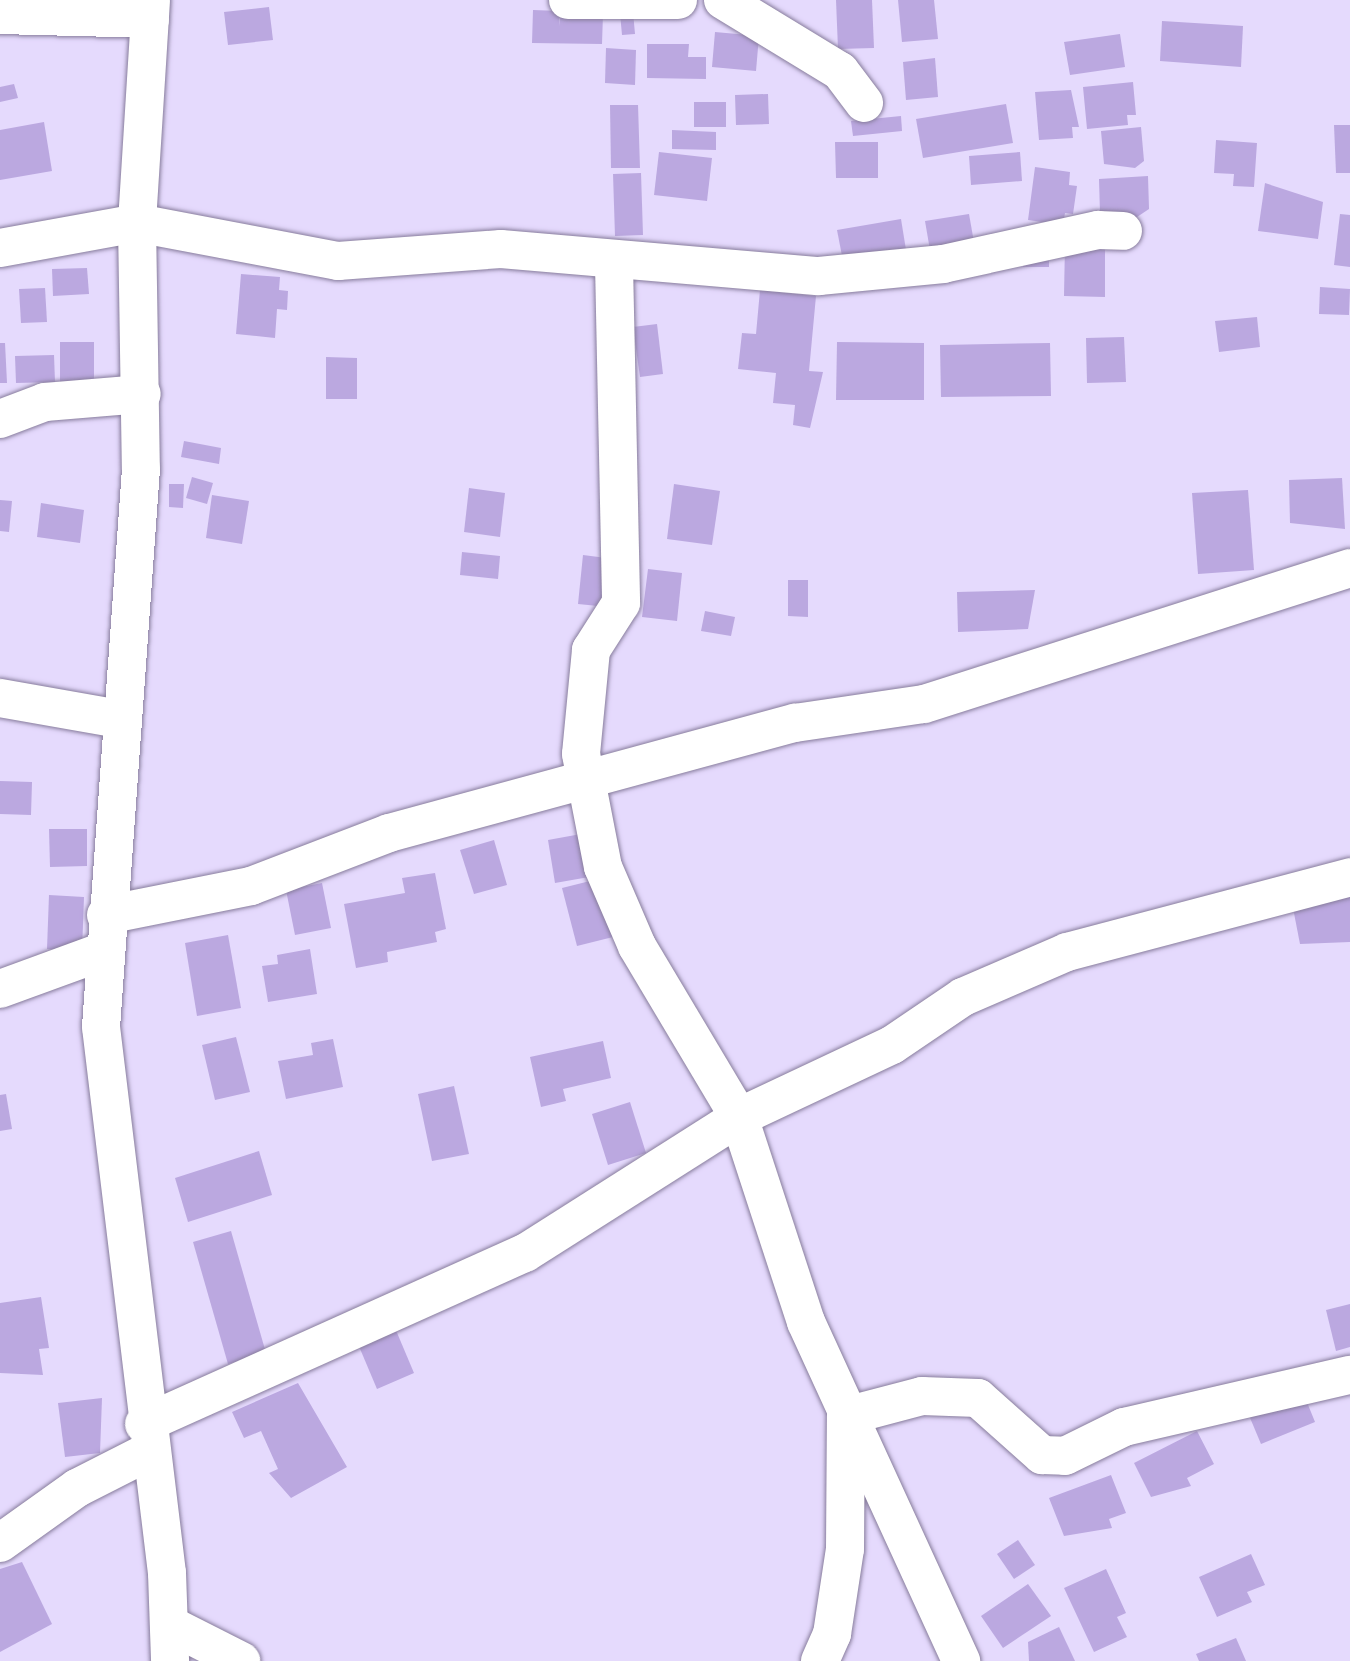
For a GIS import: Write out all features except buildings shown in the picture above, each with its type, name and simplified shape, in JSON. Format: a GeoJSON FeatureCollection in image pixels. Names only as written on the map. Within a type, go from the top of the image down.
{"type":"FeatureCollection","features":[{"type":"Feature","properties":{"kind":"street"},"geometry":{"type":"LineString","coordinates":[[570,0],[678,0]]}},
{"type":"Feature","properties":{"kind":"street"},"geometry":{"type":"LineString","coordinates":[[723,0],[840,71],[864,103]]}},
{"type":"Feature","properties":{"kind":"street"},"geometry":{"type":"LineString","coordinates":[[0,15],[150,9],[137,223],[142,394],[105,933],[107,1117],[170,1643],[241,1661]]}},
{"type":"Feature","properties":{"kind":"street"},"geometry":{"type":"LineString","coordinates":[[0,248],[137,223],[338,261],[501,249],[614,264],[819,276],[943,264],[1098,230],[1123,231]]}},
{"type":"Feature","properties":{"kind":"street"},"geometry":{"type":"LineString","coordinates":[[614,264],[621,603],[591,650],[584,783],[617,907],[739,1117],[771,1226],[846,1416],[961,1661]]}},
{"type":"Feature","properties":{"kind":"street"},"geometry":{"type":"LineString","coordinates":[[0,419],[45,402],[142,394]]}},
{"type":"Feature","properties":{"kind":"street"},"geometry":{"type":"LineString","coordinates":[[0,989],[105,933],[251,886],[389,833],[584,783],[795,723],[924,704],[1350,568]]}},
{"type":"Feature","properties":{"kind":"street"},"geometry":{"type":"LineString","coordinates":[[0,698],[119,719]]}},
{"type":"Feature","properties":{"kind":"street"},"geometry":{"type":"LineString","coordinates":[[0,1543],[146,1438],[525,1253],[739,1117],[892,1045],[963,997],[1067,952],[1350,877]]}},
{"type":"Feature","properties":{"kind":"street"},"geometry":{"type":"LineString","coordinates":[[846,1416],[922,1396],[978,1398],[1042,1455],[1065,1456],[1124,1427],[1350,1375]]}},
{"type":"Feature","properties":{"kind":"street"},"geometry":{"type":"LineString","coordinates":[[820,1661],[832,1634],[845,1549],[846,1416]]}}]}
